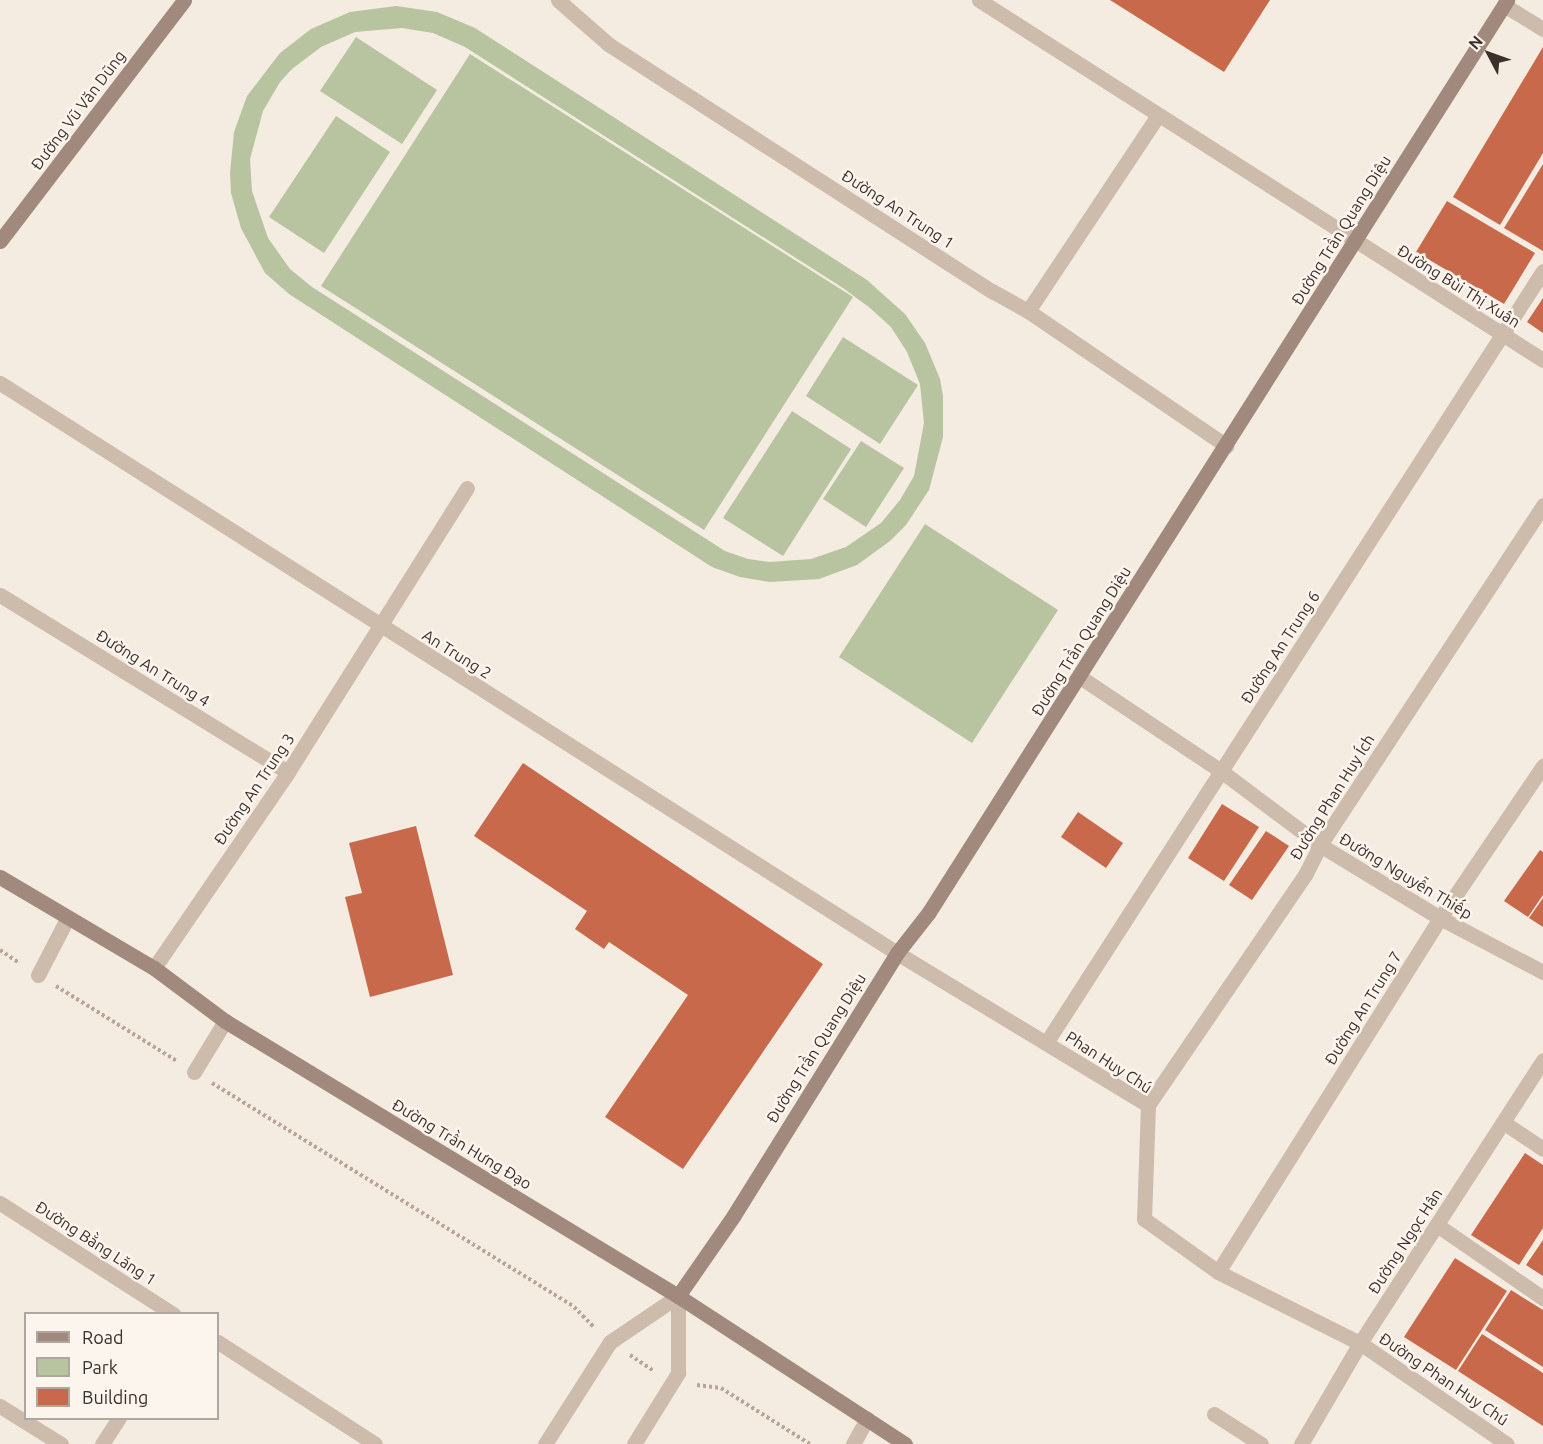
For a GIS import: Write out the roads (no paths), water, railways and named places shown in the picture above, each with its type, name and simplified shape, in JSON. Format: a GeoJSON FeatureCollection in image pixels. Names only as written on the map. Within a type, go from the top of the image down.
{"type":"FeatureCollection","features":[{"type":"Feature","properties":{"kind":"street","name":"Đường Vũ Văn Dũng"},"geometry":{"type":"LineString","coordinates":[[0,242],[184,0]]}},
{"type":"Feature","properties":{"kind":"street","name":"Đường An Trung 1"},"geometry":{"type":"LineString","coordinates":[[558,0],[608,44],[992,291],[1028,311],[1227,446]]}},
{"type":"Feature","properties":{"kind":"street"},"geometry":{"type":"LineString","coordinates":[[979,0],[1355,242]]}},
{"type":"Feature","properties":{"kind":"street"},"geometry":{"type":"LineString","coordinates":[[1505,2],[1543,29]]}},
{"type":"Feature","properties":{"kind":"street","name":"Đường Trần Quang Diệu"},"geometry":{"type":"LineString","coordinates":[[678,1296],[734,1215],[897,953],[929,912],[1080,677],[1505,2]]}},
{"type":"Feature","properties":{"kind":"street"},"geometry":{"type":"LineString","coordinates":[[1028,311],[1158,115]]}},
{"type":"Feature","properties":{"kind":"street","name":"Đường Bùi Thị Xuân"},"geometry":{"type":"LineString","coordinates":[[1355,242],[1543,360]]}},
{"type":"Feature","properties":{"kind":"street","name":"Đường An Trung 6"},"geometry":{"type":"LineString","coordinates":[[1046,1043],[1504,336],[1543,271]]}},
{"type":"Feature","properties":{"kind":"street","name":"An Trung 2"},"geometry":{"type":"LineString","coordinates":[[0,383],[897,953]]}},
{"type":"Feature","properties":{"kind":"street","name":"Đường An Trung 3"},"geometry":{"type":"LineString","coordinates":[[154,968],[288,772],[467,488]]}},
{"type":"Feature","properties":{"kind":"street","name":"Đường Phan Huy Ích"},"geometry":{"type":"LineString","coordinates":[[1148,1106],[1305,875],[1320,845],[1543,505]]}},
{"type":"Feature","properties":{"kind":"street","name":"Đường An Trung 4"},"geometry":{"type":"LineString","coordinates":[[0,595],[288,772]]}},
{"type":"Feature","properties":{"kind":"street","name":"Đường Nguyễn Thiếp"},"geometry":{"type":"LineString","coordinates":[[1080,677],[1221,771],[1320,845],[1440,918],[1543,972]]}},
{"type":"Feature","properties":{"kind":"street","name":"Đường An Trung 7"},"geometry":{"type":"LineString","coordinates":[[1218,1272],[1440,918],[1543,766]]}},
{"type":"Feature","properties":{"kind":"street","name":"Đường Trần Hưng Đạo"},"geometry":{"type":"LineString","coordinates":[[0,877],[67,919],[154,968],[225,1021],[678,1296],[905,1444]]}},
{"type":"Feature","properties":{"kind":"street"},"geometry":{"type":"LineString","coordinates":[[38,975],[67,919]]}},
{"type":"Feature","properties":{"kind":"street","name":"Phan Huy Chú"},"geometry":{"type":"LineString","coordinates":[[897,953],[1148,1106],[1144,1219],[1218,1272],[1360,1343]]}},
{"type":"Feature","properties":{"kind":"street"},"geometry":{"type":"LineString","coordinates":[[194,1072],[225,1021]]}},
{"type":"Feature","properties":{"kind":"street","name":"Đường Ngọc Hân"},"geometry":{"type":"LineString","coordinates":[[1301,1444],[1360,1343],[1543,1060]]}},
{"type":"Feature","properties":{"kind":"street"},"geometry":{"type":"LineString","coordinates":[[1503,1122],[1543,1149]]}},
{"type":"Feature","properties":{"kind":"street","name":"Đường Bằng Lăng 1"},"geometry":{"type":"LineString","coordinates":[[0,1203],[170,1312]]}},
{"type":"Feature","properties":{"kind":"street"},"geometry":{"type":"LineString","coordinates":[[1437,1225],[1543,1298]]}},
{"type":"Feature","properties":{"kind":"street"},"geometry":{"type":"LineString","coordinates":[[545,1444],[610,1342],[678,1296]]}},
{"type":"Feature","properties":{"kind":"street"},"geometry":{"type":"LineString","coordinates":[[634,1444],[678,1373],[678,1296]]}},
{"type":"Feature","properties":{"kind":"street"},"geometry":{"type":"LineString","coordinates":[[219,1343],[375,1444]]}},
{"type":"Feature","properties":{"kind":"street","name":"Đường Phan Huy Chú"},"geometry":{"type":"LineString","coordinates":[[1360,1343],[1508,1444]]}},
{"type":"Feature","properties":{"kind":"street"},"geometry":{"type":"LineString","coordinates":[[0,1406],[61,1444]]}},
{"type":"Feature","properties":{"kind":"street"},"geometry":{"type":"LineString","coordinates":[[1214,1414],[1261,1444]]}},
{"type":"Feature","properties":{"kind":"street"},"geometry":{"type":"LineString","coordinates":[[853,1444],[867,1419]]}},
{"type":"Feature","properties":{"kind":"street"},"geometry":{"type":"LineString","coordinates":[[102,1444],[118,1420]]}}]}
